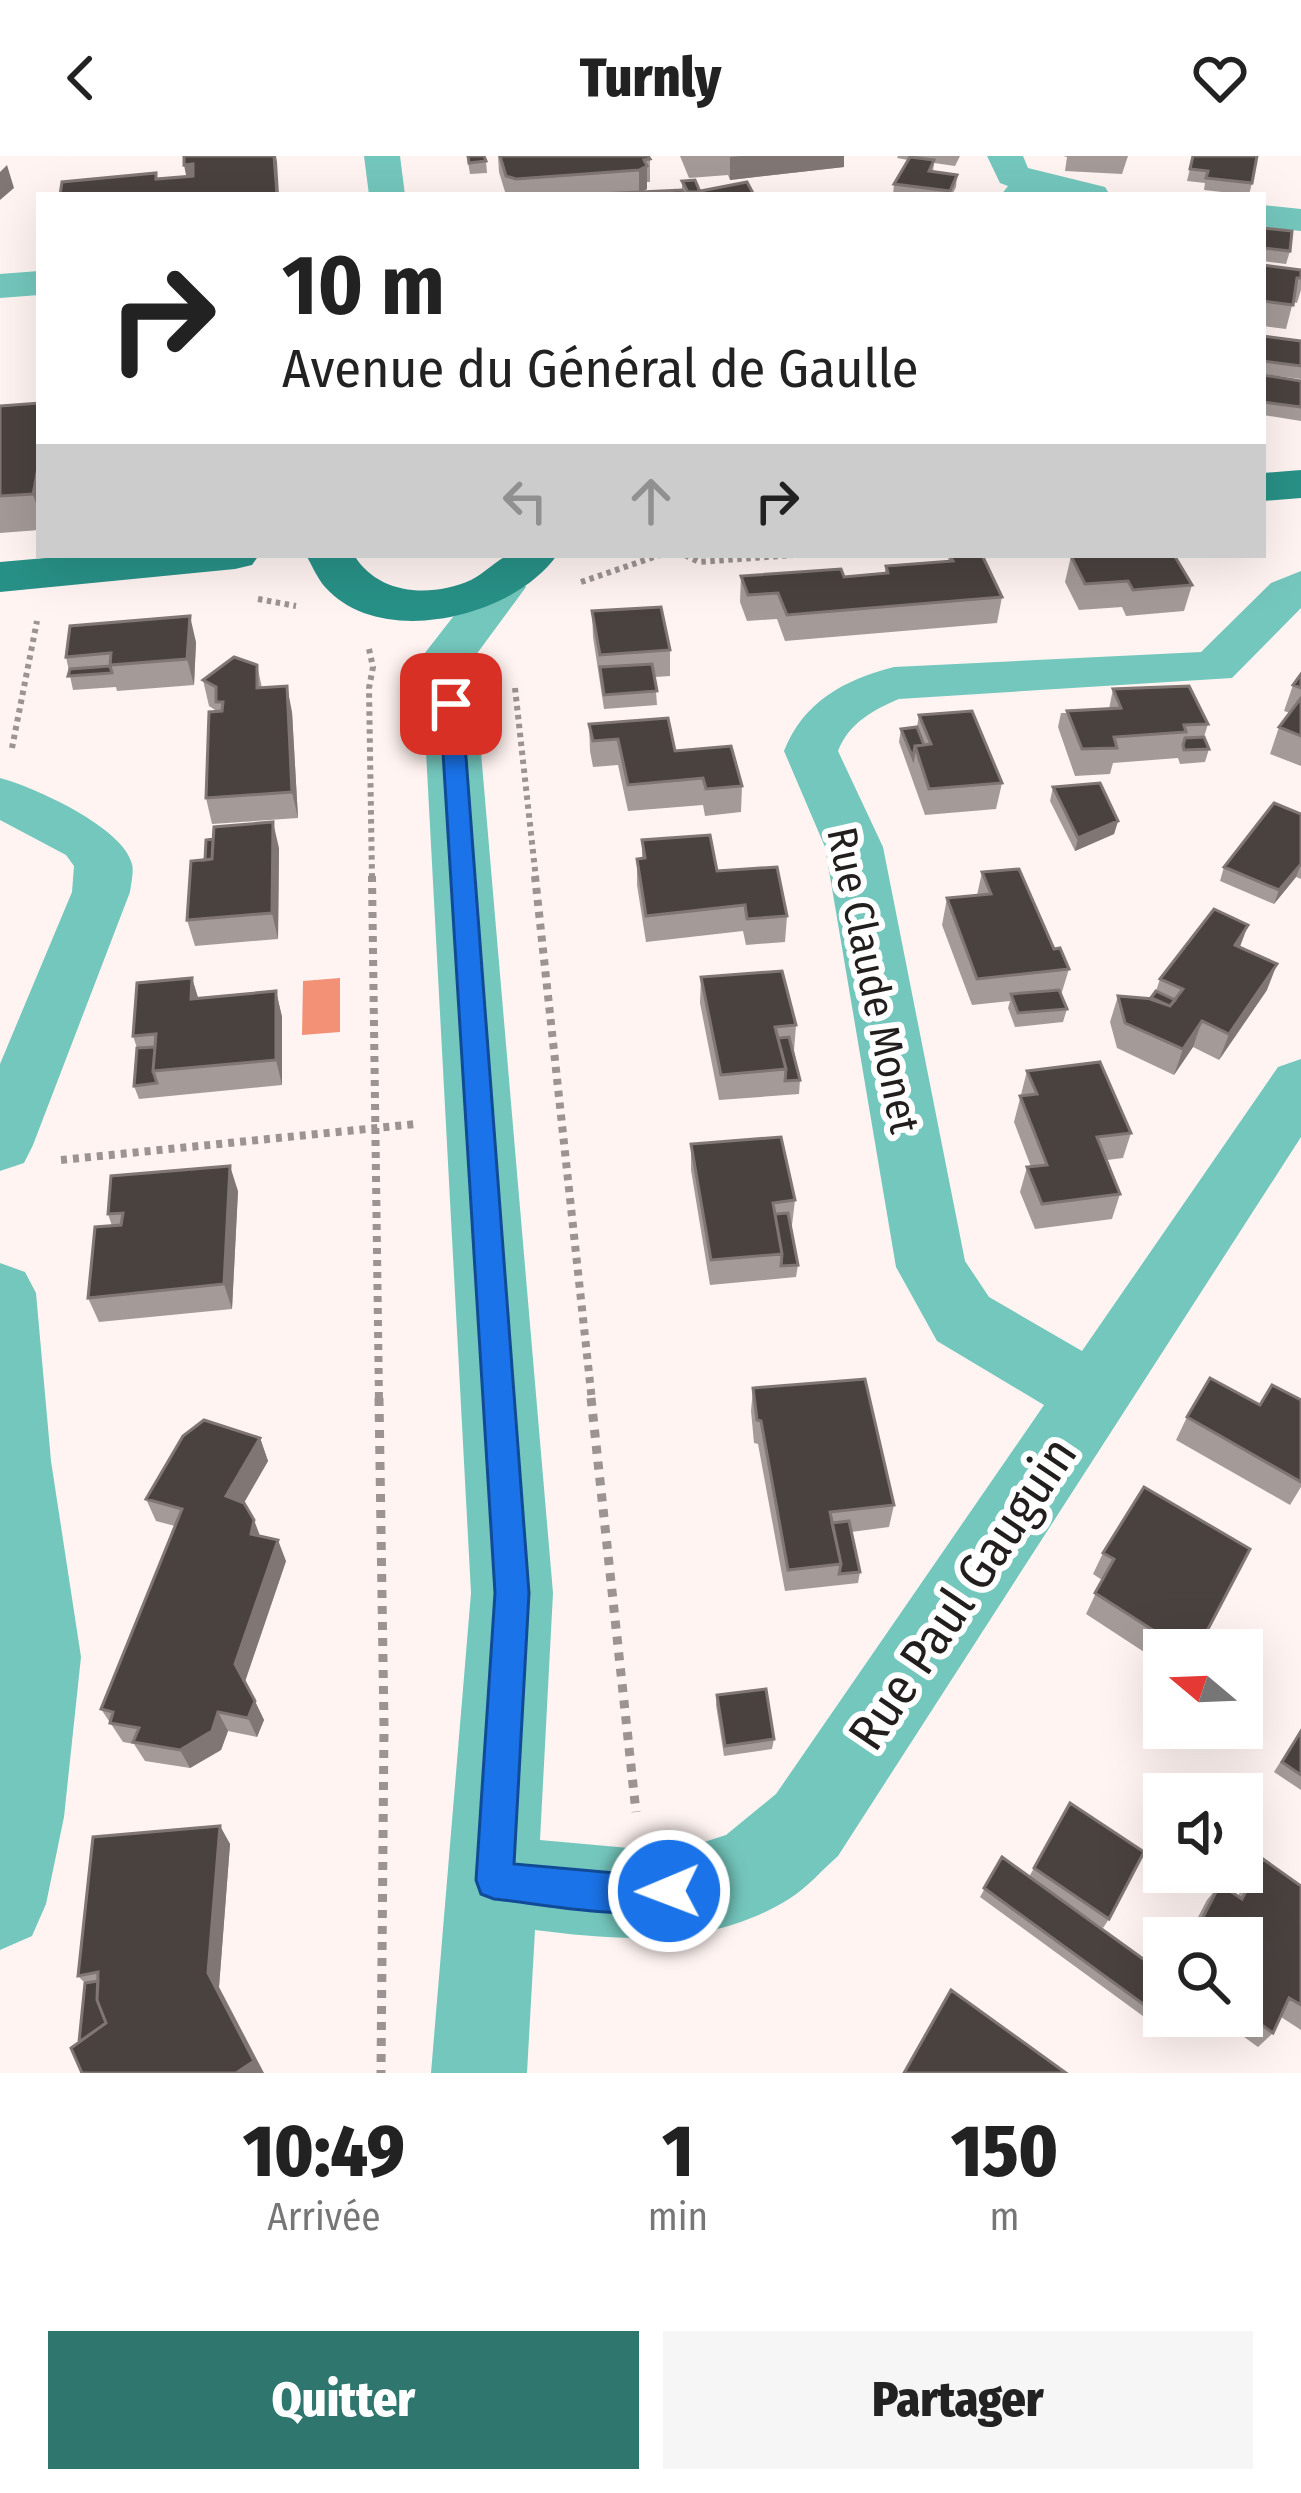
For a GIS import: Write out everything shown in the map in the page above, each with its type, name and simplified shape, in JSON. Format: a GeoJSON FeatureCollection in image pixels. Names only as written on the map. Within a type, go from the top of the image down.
{"type":"FeatureCollection","features":[{"type":"Feature","properties":{"kind":"main road"},"geometry":{"type":"LineString","coordinates":[[1266,487],[1301,484]]}},
{"type":"Feature","properties":{"kind":"main road"},"geometry":{"type":"LineString","coordinates":[[23,575],[295,571],[442,604],[518,572],[566,574]]}},
{"type":"Feature","properties":{"kind":"street"},"geometry":{"type":"LineString","coordinates":[[382,156],[387,192]]}},
{"type":"Feature","properties":{"kind":"street"},"geometry":{"type":"LineString","coordinates":[[1005,156],[1013,176],[1027,189],[1060,192]]}},
{"type":"Feature","properties":{"kind":"street"},"geometry":{"type":"LineString","coordinates":[[1266,215],[1301,220]]}},
{"type":"Feature","properties":{"kind":"street"},"geometry":{"type":"LineString","coordinates":[[0,286],[36,283]]}},
{"type":"Feature","properties":{"kind":"street"},"geometry":{"type":"LineString","coordinates":[[295,571],[481,665]]}},
{"type":"Feature","properties":{"kind":"street"},"geometry":{"type":"LineString","coordinates":[[479,2073],[512,1593],[481,665],[518,572]]}},
{"type":"Feature","properties":{"kind":"street","name":"Rue Claude Monet"},"geometry":{"type":"LineString","coordinates":[[1094,1396],[963,1318],[931,1268],[854,847],[811,751],[818,727],[871,689],[894,683],[1214,667],[1232,656],[1281,596],[1301,586]]}},
{"type":"Feature","properties":{"kind":"street"},"geometry":{"type":"LineString","coordinates":[[1,796],[86,842],[103,863],[101,892],[24,1153]]}},
{"type":"Feature","properties":{"kind":"street","name":"Rue Paul Gauguin"},"geometry":{"type":"LineString","coordinates":[[494,1880],[615,1892],[701,1890],[756,1868],[807,1825],[1301,1084]]}},
{"type":"Feature","properties":{"kind":"street"},"geometry":{"type":"LineString","coordinates":[[0,1293],[6,1463],[39,1657],[20,1817],[0,1904]]}},
{"type":"Feature","properties":{"kind":"path"},"geometry":{"type":"LineString","coordinates":[[566,574],[604,572],[653,558]]}},
{"type":"Feature","properties":{"kind":"path"},"geometry":{"type":"LineString","coordinates":[[692,558],[699,562],[753,558]]}},
{"type":"Feature","properties":{"kind":"path"},"geometry":{"type":"LineString","coordinates":[[1,796],[23,575]]}},
{"type":"Feature","properties":{"kind":"path"},"geometry":{"type":"LineString","coordinates":[[481,665],[638,1830]]}},
{"type":"Feature","properties":{"kind":"path"},"geometry":{"type":"LineString","coordinates":[[373,667],[368,688],[384,1726],[381,2073]]}},
{"type":"Feature","properties":{"kind":"path"},"geometry":{"type":"LineString","coordinates":[[24,1153],[421,1124]]}},
{"type":"Feature","properties":{"kind":"shaded area"},"geometry":{"type":"Polygon","coordinates":[[[340,978],[340,1032],[302,1035],[303,981],[340,978]]]}},
{"type":"Feature","properties":{"kind":"building"},"geometry":{"type":"Polygon","coordinates":[[[184,156],[274,156],[277,192],[60,192],[62,182],[156,173],[156,179],[193,176],[193,164],[184,165],[184,156]]]}},
{"type":"Feature","properties":{"kind":"building"},"geometry":{"type":"Polygon","coordinates":[[[468,156],[484,156],[486,161],[469,163],[468,156]]]}},
{"type":"Feature","properties":{"kind":"building"},"geometry":{"type":"Polygon","coordinates":[[[500,156],[650,159],[639,170],[516,179],[506,176],[500,156]]]}},
{"type":"Feature","properties":{"kind":"building"},"geometry":{"type":"Polygon","coordinates":[[[1193,156],[1257,156],[1252,183],[1206,178],[1208,171],[1190,169],[1193,156]]]}},
{"type":"Feature","properties":{"kind":"building"},"geometry":{"type":"Polygon","coordinates":[[[910,157],[934,160],[929,171],[957,175],[950,191],[894,184],[910,157]]]}},
{"type":"Feature","properties":{"kind":"building"},"geometry":{"type":"Polygon","coordinates":[[[695,180],[700,192],[688,192],[682,181],[695,180]]]}},
{"type":"Feature","properties":{"kind":"building"},"geometry":{"type":"Polygon","coordinates":[[[747,182],[752,192],[695,192],[747,182]]]}},
{"type":"Feature","properties":{"kind":"building"},"geometry":{"type":"Polygon","coordinates":[[[1266,228],[1292,231],[1290,251],[1266,248],[1266,228]]]}},
{"type":"Feature","properties":{"kind":"building"},"geometry":{"type":"Polygon","coordinates":[[[1266,265],[1301,270],[1293,305],[1266,301],[1266,265]]]}},
{"type":"Feature","properties":{"kind":"building"},"geometry":{"type":"Polygon","coordinates":[[[1266,336],[1301,341],[1301,366],[1266,361],[1266,336]]]}},
{"type":"Feature","properties":{"kind":"building"},"geometry":{"type":"Polygon","coordinates":[[[1266,375],[1301,381],[1301,407],[1266,402],[1266,375]]]}},
{"type":"Feature","properties":{"kind":"building"},"geometry":{"type":"Polygon","coordinates":[[[36,403],[33,494],[0,496],[0,406],[36,403]]]}},
{"type":"Feature","properties":{"kind":"building"},"geometry":{"type":"Polygon","coordinates":[[[983,558],[1002,597],[787,615],[778,593],[748,595],[741,576],[841,569],[844,577],[888,573],[886,566],[983,558]]]}},
{"type":"Feature","properties":{"kind":"building"},"geometry":{"type":"Polygon","coordinates":[[[1072,558],[1176,558],[1192,585],[1133,590],[1128,581],[1085,584],[1072,558]]]}},
{"type":"Feature","properties":{"kind":"building"},"geometry":{"type":"Polygon","coordinates":[[[661,607],[670,650],[600,655],[592,611],[661,607]]]}},
{"type":"Feature","properties":{"kind":"building"},"geometry":{"type":"Polygon","coordinates":[[[190,616],[187,659],[110,665],[111,653],[66,657],[70,626],[190,616]]]}},
{"type":"Feature","properties":{"kind":"building"},"geometry":{"type":"Polygon","coordinates":[[[234,657],[257,665],[257,688],[287,686],[292,792],[206,798],[209,712],[222,711],[223,702],[216,702],[216,687],[203,680],[234,657]]]}},
{"type":"Feature","properties":{"kind":"building"},"geometry":{"type":"Polygon","coordinates":[[[652,664],[657,691],[604,695],[600,667],[652,664]]]}},
{"type":"Feature","properties":{"kind":"building"},"geometry":{"type":"Polygon","coordinates":[[[110,666],[112,673],[68,676],[70,669],[110,666]]]}},
{"type":"Feature","properties":{"kind":"building"},"geometry":{"type":"Polygon","coordinates":[[[1189,686],[1208,724],[1184,725],[1186,732],[1114,737],[1117,748],[1082,749],[1067,711],[1121,708],[1113,689],[1189,686]]]}},
{"type":"Feature","properties":{"kind":"building"},"geometry":{"type":"Polygon","coordinates":[[[1301,698],[1301,736],[1279,727],[1301,698]]]}},
{"type":"Feature","properties":{"kind":"building"},"geometry":{"type":"Polygon","coordinates":[[[972,711],[1002,783],[929,789],[915,746],[931,744],[919,715],[972,711]]]}},
{"type":"Feature","properties":{"kind":"building"},"geometry":{"type":"Polygon","coordinates":[[[668,718],[675,751],[731,746],[742,786],[706,789],[703,778],[628,785],[618,739],[593,741],[589,724],[668,718]]]}},
{"type":"Feature","properties":{"kind":"building"},"geometry":{"type":"Polygon","coordinates":[[[917,727],[924,745],[915,746],[913,758],[901,729],[917,727]]]}},
{"type":"Feature","properties":{"kind":"building"},"geometry":{"type":"Polygon","coordinates":[[[1204,737],[1209,749],[1184,750],[1185,738],[1204,737]]]}},
{"type":"Feature","properties":{"kind":"building"},"geometry":{"type":"Polygon","coordinates":[[[1100,783],[1118,821],[1078,838],[1053,787],[1100,783]]]}},
{"type":"Feature","properties":{"kind":"building"},"geometry":{"type":"Polygon","coordinates":[[[1274,803],[1301,814],[1301,864],[1279,890],[1224,867],[1274,803]]]}},
{"type":"Feature","properties":{"kind":"building"},"geometry":{"type":"Polygon","coordinates":[[[273,822],[272,913],[187,920],[191,861],[212,859],[214,827],[273,822]]]}},
{"type":"Feature","properties":{"kind":"building"},"geometry":{"type":"Polygon","coordinates":[[[710,835],[717,871],[777,867],[787,916],[747,919],[745,905],[646,916],[637,859],[645,858],[642,840],[710,835]]]}},
{"type":"Feature","properties":{"kind":"building"},"geometry":{"type":"Polygon","coordinates":[[[213,839],[212,859],[205,860],[206,840],[213,839]]]}},
{"type":"Feature","properties":{"kind":"building"},"geometry":{"type":"Polygon","coordinates":[[[1019,869],[1054,949],[1060,948],[1069,969],[977,979],[947,898],[991,894],[982,872],[1019,869]]]}},
{"type":"Feature","properties":{"kind":"building"},"geometry":{"type":"Polygon","coordinates":[[[1214,909],[1248,925],[1235,945],[1277,964],[1229,1034],[1202,1021],[1183,1049],[1125,1023],[1118,996],[1154,999],[1170,1006],[1183,989],[1160,979],[1214,909]]]}},
{"type":"Feature","properties":{"kind":"building"},"geometry":{"type":"Polygon","coordinates":[[[782,971],[796,1025],[775,1027],[786,1069],[721,1075],[701,977],[782,971]]]}},
{"type":"Feature","properties":{"kind":"building"},"geometry":{"type":"Polygon","coordinates":[[[192,978],[191,999],[276,991],[276,1060],[153,1071],[156,1034],[133,1036],[137,983],[192,978]]]}},
{"type":"Feature","properties":{"kind":"building"},"geometry":{"type":"Polygon","coordinates":[[[1059,990],[1067,1009],[1018,1013],[1011,994],[1059,990]]]}},
{"type":"Feature","properties":{"kind":"building"},"geometry":{"type":"Polygon","coordinates":[[[1156,991],[1175,1000],[1170,1006],[1150,999],[1156,991]]]}},
{"type":"Feature","properties":{"kind":"building"},"geometry":{"type":"Polygon","coordinates":[[[789,1037],[800,1080],[785,1081],[778,1038],[789,1037]]]}},
{"type":"Feature","properties":{"kind":"building"},"geometry":{"type":"Polygon","coordinates":[[[155,1047],[157,1083],[134,1086],[137,1048],[155,1047]]]}},
{"type":"Feature","properties":{"kind":"building"},"geometry":{"type":"Polygon","coordinates":[[[1100,1062],[1131,1133],[1097,1137],[1120,1194],[1042,1204],[1027,1167],[1047,1165],[1020,1096],[1037,1094],[1027,1071],[1100,1062]]]}},
{"type":"Feature","properties":{"kind":"building"},"geometry":{"type":"Polygon","coordinates":[[[781,1137],[795,1200],[773,1203],[782,1254],[711,1260],[691,1144],[781,1137]]]}},
{"type":"Feature","properties":{"kind":"building"},"geometry":{"type":"Polygon","coordinates":[[[230,1166],[224,1284],[88,1298],[95,1227],[121,1225],[123,1213],[108,1214],[111,1176],[230,1166]]]}},
{"type":"Feature","properties":{"kind":"building"},"geometry":{"type":"Polygon","coordinates":[[[788,1213],[798,1265],[781,1266],[775,1214],[788,1213]]]}},
{"type":"Feature","properties":{"kind":"building"},"geometry":{"type":"Polygon","coordinates":[[[1210,1378],[1260,1405],[1272,1385],[1301,1400],[1301,1482],[1187,1417],[1210,1378]]]}},
{"type":"Feature","properties":{"kind":"building"},"geometry":{"type":"Polygon","coordinates":[[[865,1379],[894,1505],[830,1512],[841,1564],[788,1570],[753,1388],[865,1379]]]}},
{"type":"Feature","properties":{"kind":"building"},"geometry":{"type":"Polygon","coordinates":[[[204,1420],[260,1438],[226,1496],[244,1503],[254,1520],[251,1534],[278,1540],[235,1664],[255,1701],[248,1718],[218,1712],[212,1731],[180,1750],[133,1742],[139,1728],[110,1723],[113,1712],[101,1709],[182,1509],[146,1499],[183,1436],[204,1420]]]}},
{"type":"Feature","properties":{"kind":"building"},"geometry":{"type":"Polygon","coordinates":[[[1144,1487],[1250,1549],[1208,1629],[1151,1629],[1095,1593],[1114,1559],[1103,1553],[1144,1487]]]}},
{"type":"Feature","properties":{"kind":"building"},"geometry":{"type":"Polygon","coordinates":[[[849,1521],[860,1572],[839,1574],[832,1523],[849,1521]]]}},
{"type":"Feature","properties":{"kind":"building"},"geometry":{"type":"Polygon","coordinates":[[[766,1689],[774,1739],[725,1746],[717,1695],[766,1689]]]}},
{"type":"Feature","properties":{"kind":"building"},"geometry":{"type":"Polygon","coordinates":[[[1301,1731],[1301,1775],[1282,1762],[1301,1731]]]}},
{"type":"Feature","properties":{"kind":"building"},"geometry":{"type":"Polygon","coordinates":[[[1070,1803],[1143,1851],[1109,1919],[1034,1868],[1070,1803]]]}},
{"type":"Feature","properties":{"kind":"building"},"geometry":{"type":"Polygon","coordinates":[[[220,1826],[208,1973],[254,2061],[236,2073],[82,2073],[71,2048],[106,2023],[97,2000],[98,1972],[78,1976],[93,1837],[220,1826]]]}},
{"type":"Feature","properties":{"kind":"building"},"geometry":{"type":"Polygon","coordinates":[[[1002,1857],[1143,1959],[1143,2004],[984,1888],[1002,1857]]]}},
{"type":"Feature","properties":{"kind":"building"},"geometry":{"type":"Polygon","coordinates":[[[1263,1859],[1301,1886],[1301,2005],[1289,1998],[1273,2033],[1263,2026],[1263,1917],[1203,1917],[1215,1893],[1233,1893],[1242,1899],[1245,1893],[1263,1893],[1263,1859]]]}},
{"type":"Feature","properties":{"kind":"building"},"geometry":{"type":"Polygon","coordinates":[[[98,1981],[97,2000],[106,2023],[79,2042],[85,1983],[98,1981]]]}},
{"type":"Feature","properties":{"kind":"building"},"geometry":{"type":"Polygon","coordinates":[[[951,1990],[1066,2073],[904,2073],[951,1990]]]}},
{"type":"Feature","properties":{"kind":"route"},"geometry":{"type":"LineString","coordinates":[[451,704],[512,1593],[494,1880],[615,1892],[669,1891]]}}]}
